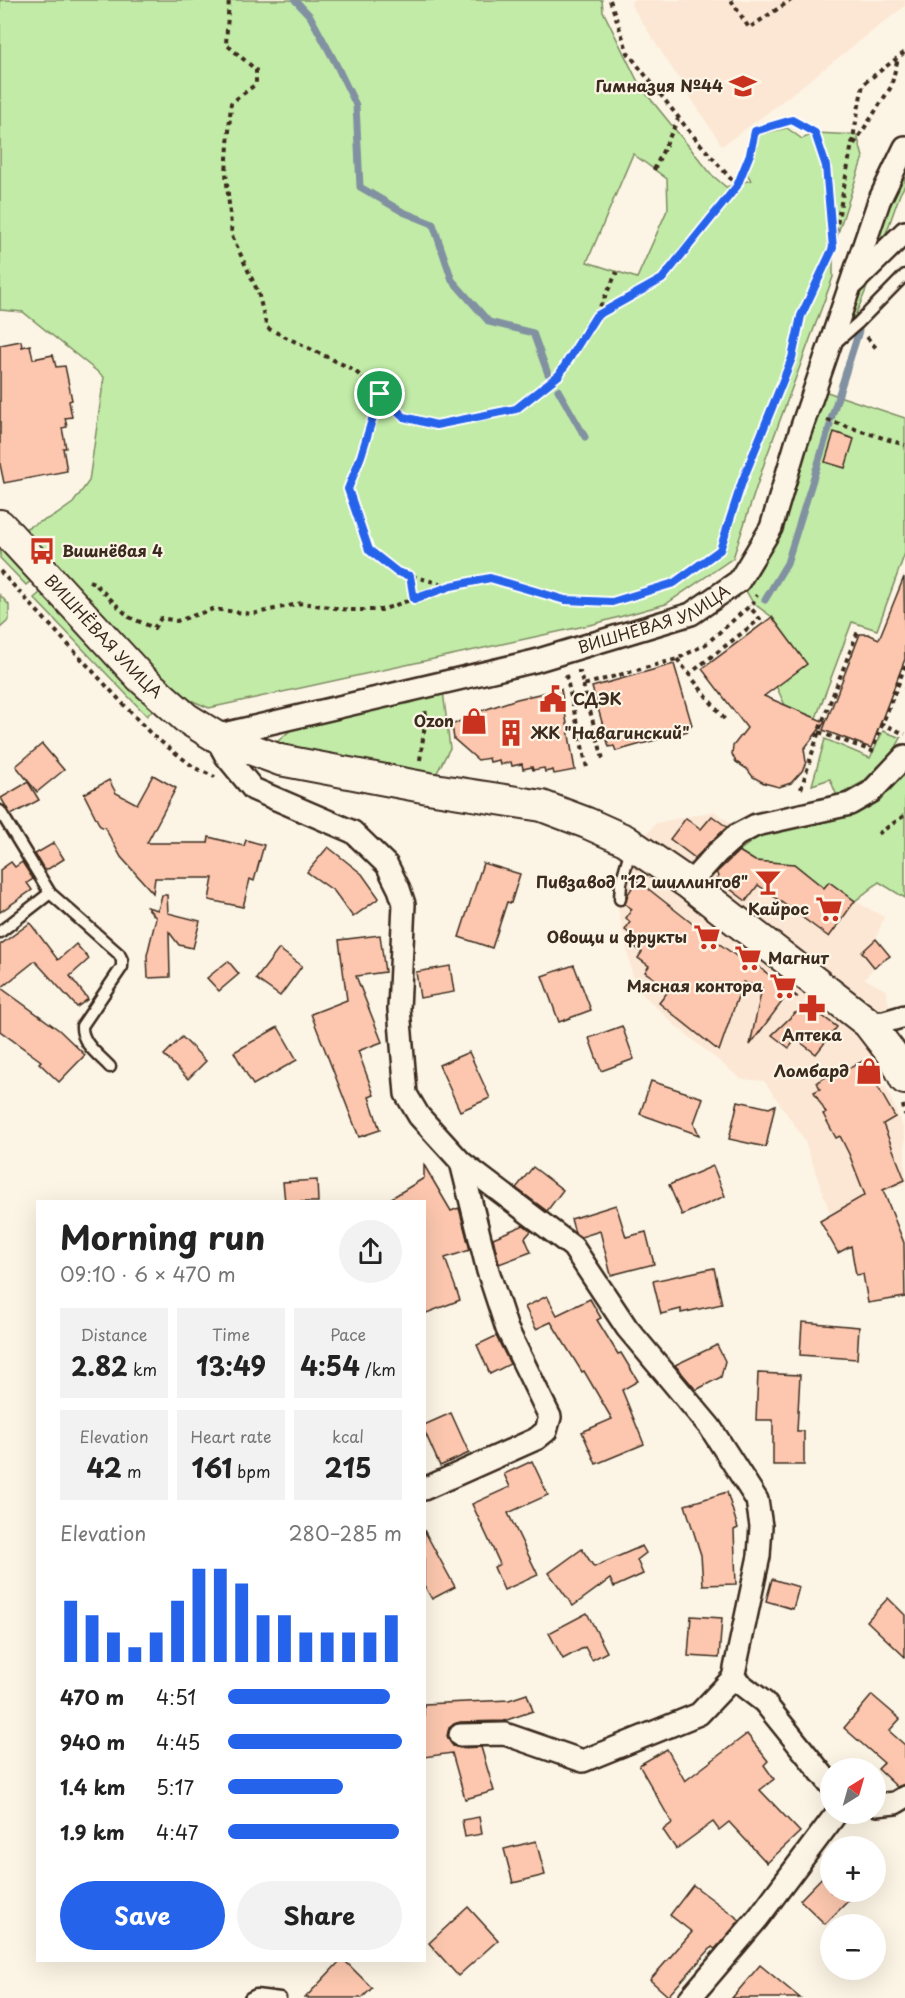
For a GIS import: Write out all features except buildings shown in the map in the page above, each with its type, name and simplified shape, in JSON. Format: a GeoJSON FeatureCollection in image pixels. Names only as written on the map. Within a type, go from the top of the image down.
{"type":"FeatureCollection","features":[{"type":"Feature","properties":{"kind":"street","name":"ВИШНЁВАЯ УЛИЦА"},"geometry":{"type":"LineString","coordinates":[[215,736],[535,661],[691,614],[740,581],[771,528],[828,349],[879,201],[905,147]]}},
{"type":"Feature","properties":{"kind":"street"},"geometry":{"type":"LineString","coordinates":[[851,285],[905,232]]}},
{"type":"Feature","properties":{"kind":"street","name":"ВИШНЁВАЯ УЛИЦА"},"geometry":{"type":"LineString","coordinates":[[0,525],[141,678],[186,718],[215,736],[280,760],[428,788],[542,806],[587,823],[631,845],[689,884],[868,1023],[895,1058],[905,1079]]}},
{"type":"Feature","properties":{"kind":"street"},"geometry":{"type":"LineString","coordinates":[[215,736],[226,756],[253,789],[353,832],[387,865],[404,904],[399,1009],[406,1094],[419,1116],[461,1162],[573,1247],[627,1328],[710,1427],[757,1500],[761,1526],[759,1556],[733,1678],[699,1714],[583,1761],[505,1734],[460,1735]]}},
{"type":"Feature","properties":{"kind":"street"},"geometry":{"type":"LineString","coordinates":[[689,884],[737,835],[756,825],[850,804],[871,792],[905,756]]}},
{"type":"Feature","properties":{"kind":"street"},"geometry":{"type":"LineString","coordinates":[[868,1023],[884,1022],[905,1016]]}},
{"type":"Feature","properties":{"kind":"street"},"geometry":{"type":"LineString","coordinates":[[426,1488],[536,1439],[546,1431],[550,1418],[507,1329],[488,1271],[461,1162]]}},
{"type":"Feature","properties":{"kind":"street"},"geometry":{"type":"LineString","coordinates":[[733,1678],[764,1702],[820,1771]]}},
{"type":"Feature","properties":{"kind":"street"},"geometry":{"type":"LineString","coordinates":[[886,1804],[895,1803],[905,1797]]}},
{"type":"Feature","properties":{"kind":"street"},"geometry":{"type":"LineString","coordinates":[[690,1998],[758,1918],[828,1824]]}},
{"type":"Feature","properties":{"kind":"lane"},"geometry":{"type":"LineString","coordinates":[[828,349],[858,323],[905,275]]}},
{"type":"Feature","properties":{"kind":"lane"},"geometry":{"type":"LineString","coordinates":[[0,811],[50,893],[119,954],[122,960],[122,967],[82,1026],[85,1041],[110,1067]]}},
{"type":"Feature","properties":{"kind":"lane"},"geometry":{"type":"LineString","coordinates":[[620,899],[621,883],[631,845]]}},
{"type":"Feature","properties":{"kind":"lane"},"geometry":{"type":"LineString","coordinates":[[0,932],[50,893]]}},
{"type":"Feature","properties":{"kind":"lane"},"geometry":{"type":"LineString","coordinates":[[250,1998],[256,1995],[280,1998]]}},
{"type":"Feature","properties":{"kind":"path"},"geometry":{"type":"LineString","coordinates":[[229,0],[226,45],[256,70],[256,84],[231,103],[226,173],[232,236],[258,292],[267,328],[354,370],[404,417],[436,425],[516,409],[559,375],[596,316],[617,272]]}},
{"type":"Feature","properties":{"kind":"path"},"geometry":{"type":"LineString","coordinates":[[610,0],[628,53],[737,186]]}},
{"type":"Feature","properties":{"kind":"path"},"geometry":{"type":"LineString","coordinates":[[731,0],[749,28],[791,0]]}},
{"type":"Feature","properties":{"kind":"path"},"geometry":{"type":"LineString","coordinates":[[85,579],[93,583],[129,617],[154,628],[161,618],[177,621],[213,609],[252,614],[302,603],[349,610],[381,610],[451,586],[490,578],[565,600],[612,602],[674,583],[720,550],[742,482],[792,358],[801,316],[833,248],[863,84],[905,52]]}},
{"type":"Feature","properties":{"kind":"path"},"geometry":{"type":"LineString","coordinates":[[852,147],[891,87],[899,56]]}},
{"type":"Feature","properties":{"kind":"path"},"geometry":{"type":"LineString","coordinates":[[654,170],[679,118]]}},
{"type":"Feature","properties":{"kind":"path"},"geometry":{"type":"LineString","coordinates":[[596,316],[662,279],[737,186],[750,154],[755,131],[792,120],[815,133],[826,166],[833,248]]}},
{"type":"Feature","properties":{"kind":"path"},"geometry":{"type":"LineString","coordinates":[[864,330],[867,339],[877,349]]}},
{"type":"Feature","properties":{"kind":"path"},"geometry":{"type":"LineString","coordinates":[[380,394],[348,489],[369,550],[397,572],[451,586]]}},
{"type":"Feature","properties":{"kind":"path"},"geometry":{"type":"LineString","coordinates":[[830,410],[827,420],[905,446]]}},
{"type":"Feature","properties":{"kind":"path"},"geometry":{"type":"LineString","coordinates":[[410,576],[414,599]]}},
{"type":"Feature","properties":{"kind":"path"},"geometry":{"type":"LineString","coordinates":[[583,685],[677,659],[706,644],[749,606],[758,594]]}},
{"type":"Feature","properties":{"kind":"path"},"geometry":{"type":"LineString","coordinates":[[688,675],[760,619],[749,606]]}},
{"type":"Feature","properties":{"kind":"path"},"geometry":{"type":"LineString","coordinates":[[801,789],[819,732],[858,631]]}},
{"type":"Feature","properties":{"kind":"path"},"geometry":{"type":"LineString","coordinates":[[677,659],[725,720]]}},
{"type":"Feature","properties":{"kind":"path"},"geometry":{"type":"LineString","coordinates":[[819,732],[872,751],[905,666]]}},
{"type":"Feature","properties":{"kind":"path"},"geometry":{"type":"LineString","coordinates":[[555,677],[580,672],[603,759]]}},
{"type":"Feature","properties":{"kind":"path"},"geometry":{"type":"LineString","coordinates":[[566,675],[587,768]]}},
{"type":"Feature","properties":{"kind":"path"},"geometry":{"type":"LineString","coordinates":[[896,683],[905,687]]}},
{"type":"Feature","properties":{"kind":"path"},"geometry":{"type":"LineString","coordinates":[[415,710],[436,705]]}},
{"type":"Feature","properties":{"kind":"path"},"geometry":{"type":"LineString","coordinates":[[419,768],[426,717],[425,708]]}},
{"type":"Feature","properties":{"kind":"path"},"geometry":{"type":"LineString","coordinates":[[880,723],[905,734]]}},
{"type":"Feature","properties":{"kind":"path"},"geometry":{"type":"LineString","coordinates":[[878,834],[905,815]]}},
{"type":"Feature","properties":{"kind":"shaded area","name":"Гимназия №44"},"geometry":{"type":"Polygon","coordinates":[[[632,0],[905,0],[905,6],[722,146],[631,5],[632,0]]]}},
{"type":"Feature","properties":{"kind":"shaded area"},"geometry":{"type":"Polygon","coordinates":[[[714,811],[754,840],[739,851],[794,864],[824,888],[829,882],[855,901],[884,917],[876,939],[874,967],[865,979],[886,990],[889,1005],[859,1023],[903,1127],[905,1184],[830,1213],[804,1139],[764,1081],[741,1079],[678,1028],[635,987],[614,891],[625,859],[656,823],[714,811]]]}},
{"type":"Feature","properties":{"kind":"green space"},"geometry":{"type":"Polygon","coordinates":[[[0,0],[602,0],[603,11],[640,86],[712,175],[726,187],[751,180],[747,174],[759,134],[787,128],[802,139],[815,133],[857,135],[863,157],[833,248],[833,277],[766,458],[733,558],[666,604],[594,624],[209,708],[181,696],[17,532],[56,515],[73,503],[89,481],[104,377],[23,312],[0,310],[0,0]],[[633,154],[587,262],[637,278],[668,208],[667,179],[633,154]]]}},
{"type":"Feature","properties":{"kind":"green space"},"geometry":{"type":"Polygon","coordinates":[[[905,163],[905,185],[882,245],[871,252],[884,204],[905,163]]]}},
{"type":"Feature","properties":{"kind":"green space"},"geometry":{"type":"Polygon","coordinates":[[[873,273],[853,321],[840,330],[854,290],[873,273]]]}},
{"type":"Feature","properties":{"kind":"green space"},"geometry":{"type":"Polygon","coordinates":[[[818,389],[905,418],[905,553],[877,630],[852,622],[816,718],[785,705],[776,686],[806,663],[772,617],[753,603],[741,582],[818,389]]]}},
{"type":"Feature","properties":{"kind":"green space"},"geometry":{"type":"Polygon","coordinates":[[[0,534],[38,575],[26,585],[0,558],[0,534]]]}},
{"type":"Feature","properties":{"kind":"green space"},"geometry":{"type":"Polygon","coordinates":[[[48,586],[158,704],[147,716],[34,598],[48,586]]]}},
{"type":"Feature","properties":{"kind":"green space"},"geometry":{"type":"Polygon","coordinates":[[[0,595],[9,605],[9,620],[0,628],[0,595]]]}},
{"type":"Feature","properties":{"kind":"green space"},"geometry":{"type":"Polygon","coordinates":[[[443,691],[450,748],[433,780],[270,748],[292,729],[443,691]]]}},
{"type":"Feature","properties":{"kind":"green space"},"geometry":{"type":"Polygon","coordinates":[[[883,731],[901,738],[894,751],[863,782],[837,796],[830,779],[812,785],[825,739],[870,758],[883,731]]]}},
{"type":"Feature","properties":{"kind":"green space"},"geometry":{"type":"Polygon","coordinates":[[[905,769],[905,898],[879,882],[855,901],[829,882],[824,888],[794,864],[755,861],[739,851],[762,834],[905,769]]]}},
{"type":"Feature","properties":{"kind":"waterway"},"geometry":{"type":"LineString","coordinates":[[295,0],[310,16],[356,105],[360,187],[403,212],[433,224],[452,280],[489,322],[533,333],[548,374]]}},
{"type":"Feature","properties":{"kind":"waterway"},"geometry":{"type":"LineString","coordinates":[[831,419],[859,331]]}},
{"type":"Feature","properties":{"kind":"waterway"},"geometry":{"type":"LineString","coordinates":[[558,390],[585,437]]}},
{"type":"Feature","properties":{"kind":"waterway"},"geometry":{"type":"LineString","coordinates":[[765,600],[787,563],[830,425]]}},
{"type":"Feature","properties":{"kind":"place","name":"Гимназия №44"},"geometry":{"type":"Point","coordinates":[743,86]}},
{"type":"Feature","properties":{"kind":"place","name":"Вишнёвая 4"},"geometry":{"type":"Point","coordinates":[42,551]}},
{"type":"Feature","properties":{"kind":"place","name":"СДЭК"},"geometry":{"type":"Point","coordinates":[553,699]}},
{"type":"Feature","properties":{"kind":"place","name":"Ozon"},"geometry":{"type":"Point","coordinates":[474,721]}},
{"type":"Feature","properties":{"kind":"place","name":"ЖК \"Навагинский\""},"geometry":{"type":"Point","coordinates":[511,733]}},
{"type":"Feature","properties":{"kind":"place","name":"Пивзавод \"12 шиллингов\""},"geometry":{"type":"Point","coordinates":[768,882]}},
{"type":"Feature","properties":{"kind":"place","name":"Кайрос"},"geometry":{"type":"Point","coordinates":[829,909]}},
{"type":"Feature","properties":{"kind":"place","name":"Овощи и фрукты"},"geometry":{"type":"Point","coordinates":[707,937]}},
{"type":"Feature","properties":{"kind":"place","name":"Магнит"},"geometry":{"type":"Point","coordinates":[748,958]}},
{"type":"Feature","properties":{"kind":"place","name":"Мясная контора"},"geometry":{"type":"Point","coordinates":[783,986]}},
{"type":"Feature","properties":{"kind":"place","name":"Аптека"},"geometry":{"type":"Point","coordinates":[812,1008]}},
{"type":"Feature","properties":{"kind":"place","name":"Ломбард"},"geometry":{"type":"Point","coordinates":[869,1071]}},
{"type":"Feature","properties":{"kind":"route"},"geometry":{"type":"LineString","coordinates":[[792,120],[815,133],[826,166],[833,248],[801,316],[792,358],[742,482],[720,550],[674,583],[612,602],[565,600],[490,578],[451,586],[414,599],[410,576],[397,572],[369,550],[348,489],[380,394],[404,417],[436,425],[516,409],[559,375],[596,316],[662,279],[737,186],[750,154],[755,131],[792,120]]}}]}
